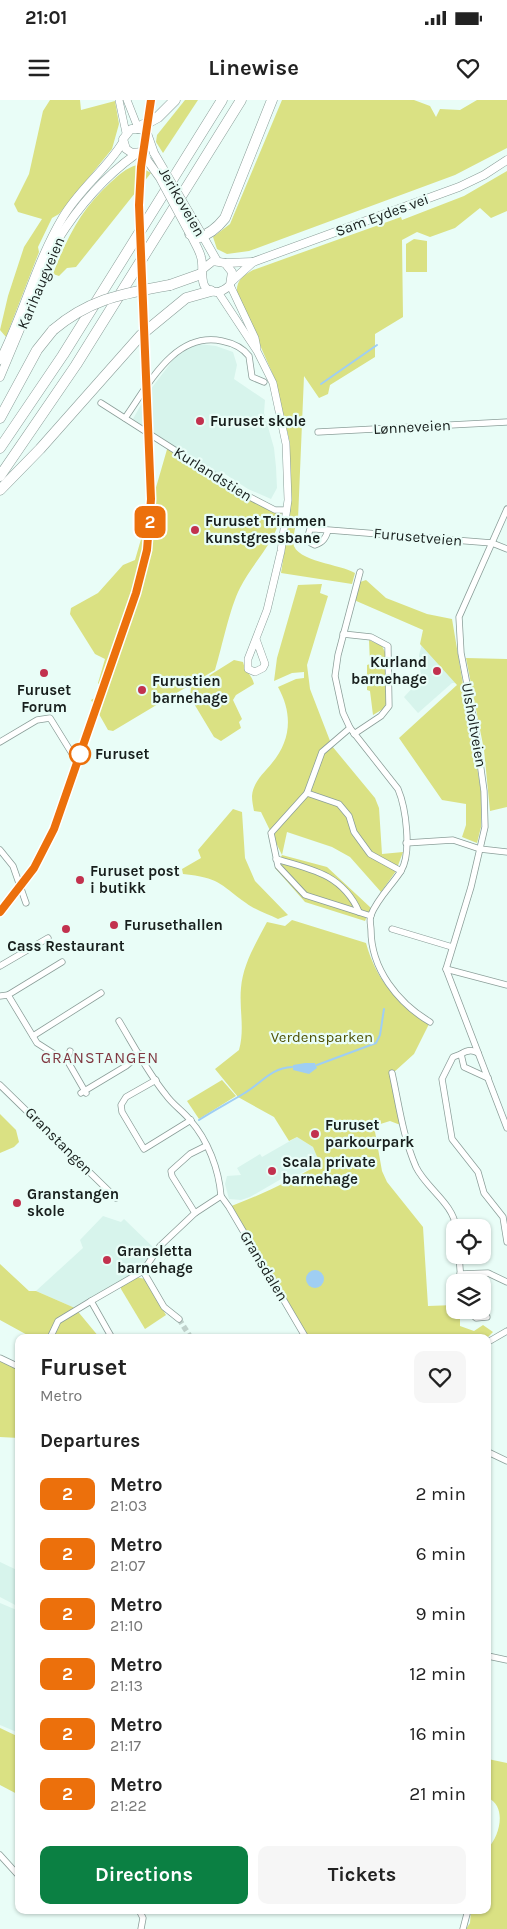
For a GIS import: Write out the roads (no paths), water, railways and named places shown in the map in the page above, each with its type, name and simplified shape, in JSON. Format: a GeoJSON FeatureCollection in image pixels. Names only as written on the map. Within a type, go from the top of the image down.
{"type":"FeatureCollection","features":[{"type":"Feature","properties":{"kind":"highway"},"geometry":{"type":"LineString","coordinates":[[138,128],[158,117],[175,100]]}},
{"type":"Feature","properties":{"kind":"highway"},"geometry":{"type":"LineString","coordinates":[[0,448],[63,355],[222,100]]}},
{"type":"Feature","properties":{"kind":"highway"},"geometry":{"type":"LineString","coordinates":[[0,476],[81,358],[241,100]]}},
{"type":"Feature","properties":{"kind":"highway"},"geometry":{"type":"LineString","coordinates":[[197,236],[220,224],[228,213],[272,100]]}},
{"type":"Feature","properties":{"kind":"highway"},"geometry":{"type":"LineString","coordinates":[[0,418],[37,350],[53,330],[78,311],[98,301],[170,285],[202,272]]}},
{"type":"Feature","properties":{"kind":"highway"},"geometry":{"type":"LineString","coordinates":[[0,490],[40,449],[140,335],[186,298],[214,291]]}},
{"type":"Feature","properties":{"kind":"main road"},"geometry":{"type":"LineString","coordinates":[[123,142],[126,133],[131,128],[138,128]]}},
{"type":"Feature","properties":{"kind":"main road","name":"Jerikoveien"},"geometry":{"type":"LineString","coordinates":[[138,128],[147,133],[154,153],[197,236],[203,283],[214,291]]}},
{"type":"Feature","properties":{"kind":"main road","name":"Jerikoveien"},"geometry":{"type":"LineString","coordinates":[[123,142],[126,149],[147,160],[197,236],[232,272],[231,283]]}},
{"type":"Feature","properties":{"kind":"main road","name":"Karihaugveien"},"geometry":{"type":"LineString","coordinates":[[0,360],[45,250],[62,219],[82,190],[117,152],[123,142]]}},
{"type":"Feature","properties":{"kind":"main road"},"geometry":{"type":"LineString","coordinates":[[138,154],[147,148],[149,142]]}},
{"type":"Feature","properties":{"kind":"main road","name":"Karihaugveien"},"geometry":{"type":"LineString","coordinates":[[0,377],[57,241],[69,221],[84,202],[120,166],[138,154]]}},
{"type":"Feature","properties":{"kind":"main road","name":"Sam Eydes vei"},"geometry":{"type":"LineString","coordinates":[[221,262],[252,262],[459,187],[484,175],[507,160]]}},
{"type":"Feature","properties":{"kind":"main road"},"geometry":{"type":"LineString","coordinates":[[202,272],[209,263],[221,262]]}},
{"type":"Feature","properties":{"kind":"main road","name":"Sam Eydes vei"},"geometry":{"type":"LineString","coordinates":[[231,283],[252,262]]}},
{"type":"Feature","properties":{"kind":"main road"},"geometry":{"type":"LineString","coordinates":[[214,291],[231,283]]}},
{"type":"Feature","properties":{"kind":"street"},"geometry":{"type":"LineString","coordinates":[[119,100],[126,133]]}},
{"type":"Feature","properties":{"kind":"street","name":"Jerikoveien"},"geometry":{"type":"LineString","coordinates":[[127,100],[138,128]]}},
{"type":"Feature","properties":{"kind":"street","name":"Jerikoveien"},"geometry":{"type":"LineString","coordinates":[[231,283],[255,338],[257,351]]}},
{"type":"Feature","properties":{"kind":"street","name":"Jerikoveien"},"geometry":{"type":"LineString","coordinates":[[214,291],[257,351],[272,383],[286,444],[287,510],[281,551],[256,639]]}},
{"type":"Feature","properties":{"kind":"street"},"geometry":{"type":"LineString","coordinates":[[124,418],[167,361],[181,348],[194,342],[217,340],[237,346],[248,356],[252,377],[264,382]]}},
{"type":"Feature","properties":{"kind":"street","name":"Kurlandstien"},"geometry":{"type":"LineString","coordinates":[[101,403],[242,494],[274,510],[287,510]]}},
{"type":"Feature","properties":{"kind":"street","name":"Lønneveien"},"geometry":{"type":"LineString","coordinates":[[318,432],[507,422]]}},
{"type":"Feature","properties":{"kind":"street","name":"Ulsholtveien"},"geometry":{"type":"LineString","coordinates":[[446,969],[470,892],[485,827],[484,791],[458,617],[507,509]]}},
{"type":"Feature","properties":{"kind":"street","name":"Furusetveien"},"geometry":{"type":"LineString","coordinates":[[328,530],[492,543],[507,549]]}},
{"type":"Feature","properties":{"kind":"street"},"geometry":{"type":"LineString","coordinates":[[360,572],[343,634],[335,676],[342,713],[350,728],[398,789],[402,798],[408,855],[401,871],[370,916],[370,940],[376,964],[393,991],[430,1022]]}},
{"type":"Feature","properties":{"kind":"street"},"geometry":{"type":"LineString","coordinates":[[343,634],[371,637],[388,646],[389,706],[381,716],[354,734]]}},
{"type":"Feature","properties":{"kind":"street"},"geometry":{"type":"LineString","coordinates":[[0,742],[37,720],[50,718],[76,760]]}},
{"type":"Feature","properties":{"kind":"street"},"geometry":{"type":"LineString","coordinates":[[350,728],[322,752],[307,793],[271,833],[278,866],[305,895],[370,916]]}},
{"type":"Feature","properties":{"kind":"street"},"geometry":{"type":"LineString","coordinates":[[307,793],[339,804],[349,816],[354,832],[370,854],[401,871]]}},
{"type":"Feature","properties":{"kind":"street"},"geometry":{"type":"LineString","coordinates":[[406,843],[452,840],[480,849],[507,852]]}},
{"type":"Feature","properties":{"kind":"street"},"geometry":{"type":"LineString","coordinates":[[0,850],[13,866],[26,903]]}},
{"type":"Feature","properties":{"kind":"street"},"geometry":{"type":"LineString","coordinates":[[276,859],[321,872],[352,897],[359,912]]}},
{"type":"Feature","properties":{"kind":"street"},"geometry":{"type":"LineString","coordinates":[[392,929],[452,947]]}},
{"type":"Feature","properties":{"kind":"street"},"geometry":{"type":"LineString","coordinates":[[0,966],[48,938]]}},
{"type":"Feature","properties":{"kind":"street"},"geometry":{"type":"LineString","coordinates":[[0,996],[8,995],[62,962]]}},
{"type":"Feature","properties":{"kind":"street"},"geometry":{"type":"LineString","coordinates":[[446,969],[507,985]]}},
{"type":"Feature","properties":{"kind":"street"},"geometry":{"type":"LineString","coordinates":[[446,969],[507,1128]]}},
{"type":"Feature","properties":{"kind":"street"},"geometry":{"type":"LineString","coordinates":[[33,1036],[102,993]]}},
{"type":"Feature","properties":{"kind":"street"},"geometry":{"type":"LineString","coordinates":[[8,995],[43,1049],[59,1057]]}},
{"type":"Feature","properties":{"kind":"street"},"geometry":{"type":"LineString","coordinates":[[52,1334],[58,1321],[143,1271],[151,1256],[162,1244],[195,1213],[221,1196],[220,1178],[216,1163],[191,1120],[177,1108],[156,1080],[119,1021]]}},
{"type":"Feature","properties":{"kind":"street"},"geometry":{"type":"LineString","coordinates":[[478,1053],[474,1050],[466,1051],[452,1057],[442,1079],[452,1139],[474,1166],[480,1177],[484,1193],[500,1211],[507,1242]]}},
{"type":"Feature","properties":{"kind":"street"},"geometry":{"type":"LineString","coordinates":[[70,1051],[67,1060],[70,1073],[84,1092],[127,1067],[140,1054]]}},
{"type":"Feature","properties":{"kind":"street"},"geometry":{"type":"LineString","coordinates":[[461,1054],[464,1067],[488,1078]]}},
{"type":"Feature","properties":{"kind":"street"},"geometry":{"type":"LineString","coordinates":[[392,1073],[406,1139],[417,1168],[422,1179],[453,1219]]}},
{"type":"Feature","properties":{"kind":"street"},"geometry":{"type":"LineString","coordinates":[[156,1080],[126,1097],[121,1106],[122,1112],[144,1149],[191,1120]]}},
{"type":"Feature","properties":{"kind":"street","name":"Granstangen"},"geometry":{"type":"LineString","coordinates":[[0,1085],[116,1198]]}},
{"type":"Feature","properties":{"kind":"street"},"geometry":{"type":"LineString","coordinates":[[195,1213],[172,1176],[171,1170],[190,1154],[206,1146]]}},
{"type":"Feature","properties":{"kind":"street","name":"Gransdalen"},"geometry":{"type":"LineString","coordinates":[[221,1196],[304,1334]]}},
{"type":"Feature","properties":{"kind":"street"},"geometry":{"type":"LineString","coordinates":[[459,1264],[460,1274],[490,1274]]}},
{"type":"Feature","properties":{"kind":"street"},"geometry":{"type":"LineString","coordinates":[[143,1271],[164,1307],[179,1319]]}},
{"type":"Feature","properties":{"kind":"street"},"geometry":{"type":"LineString","coordinates":[[491,1274],[507,1282]]}},
{"type":"Feature","properties":{"kind":"street"},"geometry":{"type":"LineString","coordinates":[[91,1301],[110,1334]]}},
{"type":"Feature","properties":{"kind":"street"},"geometry":{"type":"LineString","coordinates":[[491,1340],[507,1331]]}},
{"type":"Feature","properties":{"kind":"street"},"geometry":{"type":"LineString","coordinates":[[0,1358],[15,1365]]}},
{"type":"Feature","properties":{"kind":"street"},"geometry":{"type":"LineString","coordinates":[[491,1453],[507,1461]]}},
{"type":"Feature","properties":{"kind":"street"},"geometry":{"type":"LineString","coordinates":[[491,1657],[507,1660]]}},
{"type":"Feature","properties":{"kind":"street"},"geometry":{"type":"LineString","coordinates":[[0,1855],[15,1872]]}},
{"type":"Feature","properties":{"kind":"street"},"geometry":{"type":"LineString","coordinates":[[140,1914],[141,1929]]}},
{"type":"Feature","properties":{"kind":"street"},"geometry":{"type":"LineString","coordinates":[[463,1929],[467,1914]]}},
{"type":"Feature","properties":{"kind":"water"},"geometry":{"type":"Polygon","coordinates":[[[315,1063],[317,1068],[309,1074],[293,1070],[293,1065],[315,1063]]]}},
{"type":"Feature","properties":{"kind":"water"},"geometry":{"type":"Polygon","coordinates":[[[315,1270],[321,1273],[324,1279],[321,1285],[315,1288],[309,1285],[306,1279],[309,1273],[315,1270]]]}},
{"type":"Feature","properties":{"kind":"waterway"},"geometry":{"type":"LineString","coordinates":[[321,384],[377,345]]}},
{"type":"Feature","properties":{"kind":"waterway"},"geometry":{"type":"LineString","coordinates":[[317,1065],[376,1043],[380,1035],[384,1009]]}},
{"type":"Feature","properties":{"kind":"waterway"},"geometry":{"type":"LineString","coordinates":[[199,1120],[249,1090],[272,1073],[292,1067]]}},
{"type":"Feature","properties":{"kind":"tunnel"},"geometry":{"type":"LineString","coordinates":[[179,1319],[188,1334]]}},
{"type":"Feature","properties":{"kind":"metro line","name":"2"},"geometry":{"type":"LineString","coordinates":[[0,912],[34,868],[54,829],[136,593],[147,550],[151,499],[139,205],[141,167],[151,100]]}},
{"type":"Feature","properties":{"kind":"place","name":"Furuset skole"},"geometry":{"type":"Point","coordinates":[200,421]}},
{"type":"Feature","properties":{"kind":"place","name":"Furuset Trimmen kunstgressbane"},"geometry":{"type":"Point","coordinates":[195,530]}},
{"type":"Feature","properties":{"kind":"place","name":"Kurland barnehage"},"geometry":{"type":"Point","coordinates":[437,671]}},
{"type":"Feature","properties":{"kind":"place","name":"Furuset Forum"},"geometry":{"type":"Point","coordinates":[44,673]}},
{"type":"Feature","properties":{"kind":"place","name":"Furustien barnehage"},"geometry":{"type":"Point","coordinates":[142,690]}},
{"type":"Feature","properties":{"kind":"place","name":"Furuset"},"geometry":{"type":"Point","coordinates":[80,754]}},
{"type":"Feature","properties":{"kind":"place","name":"Furuset post i butikk"},"geometry":{"type":"Point","coordinates":[80,880]}},
{"type":"Feature","properties":{"kind":"place","name":"Furusethallen"},"geometry":{"type":"Point","coordinates":[114,925]}},
{"type":"Feature","properties":{"kind":"place","name":"Cass Restaurant"},"geometry":{"type":"Point","coordinates":[66,929]}},
{"type":"Feature","properties":{"kind":"place","name":"Furuset parkourpark"},"geometry":{"type":"Point","coordinates":[315,1134]}},
{"type":"Feature","properties":{"kind":"place","name":"Scala private barnehage"},"geometry":{"type":"Point","coordinates":[272,1171]}},
{"type":"Feature","properties":{"kind":"place","name":"Granstangen skole"},"geometry":{"type":"Point","coordinates":[17,1203]}},
{"type":"Feature","properties":{"kind":"place","name":"Gransletta barnehage"},"geometry":{"type":"Point","coordinates":[107,1260]}},
{"type":"Feature","properties":{"kind":"district","name":"GRANSTANGEN"},"geometry":{"type":"Point","coordinates":[100,1057]}},
{"type":"Feature","properties":{"kind":"park label","name":"Verdensparken"},"geometry":{"type":"Point","coordinates":[322,1037]}}]}
